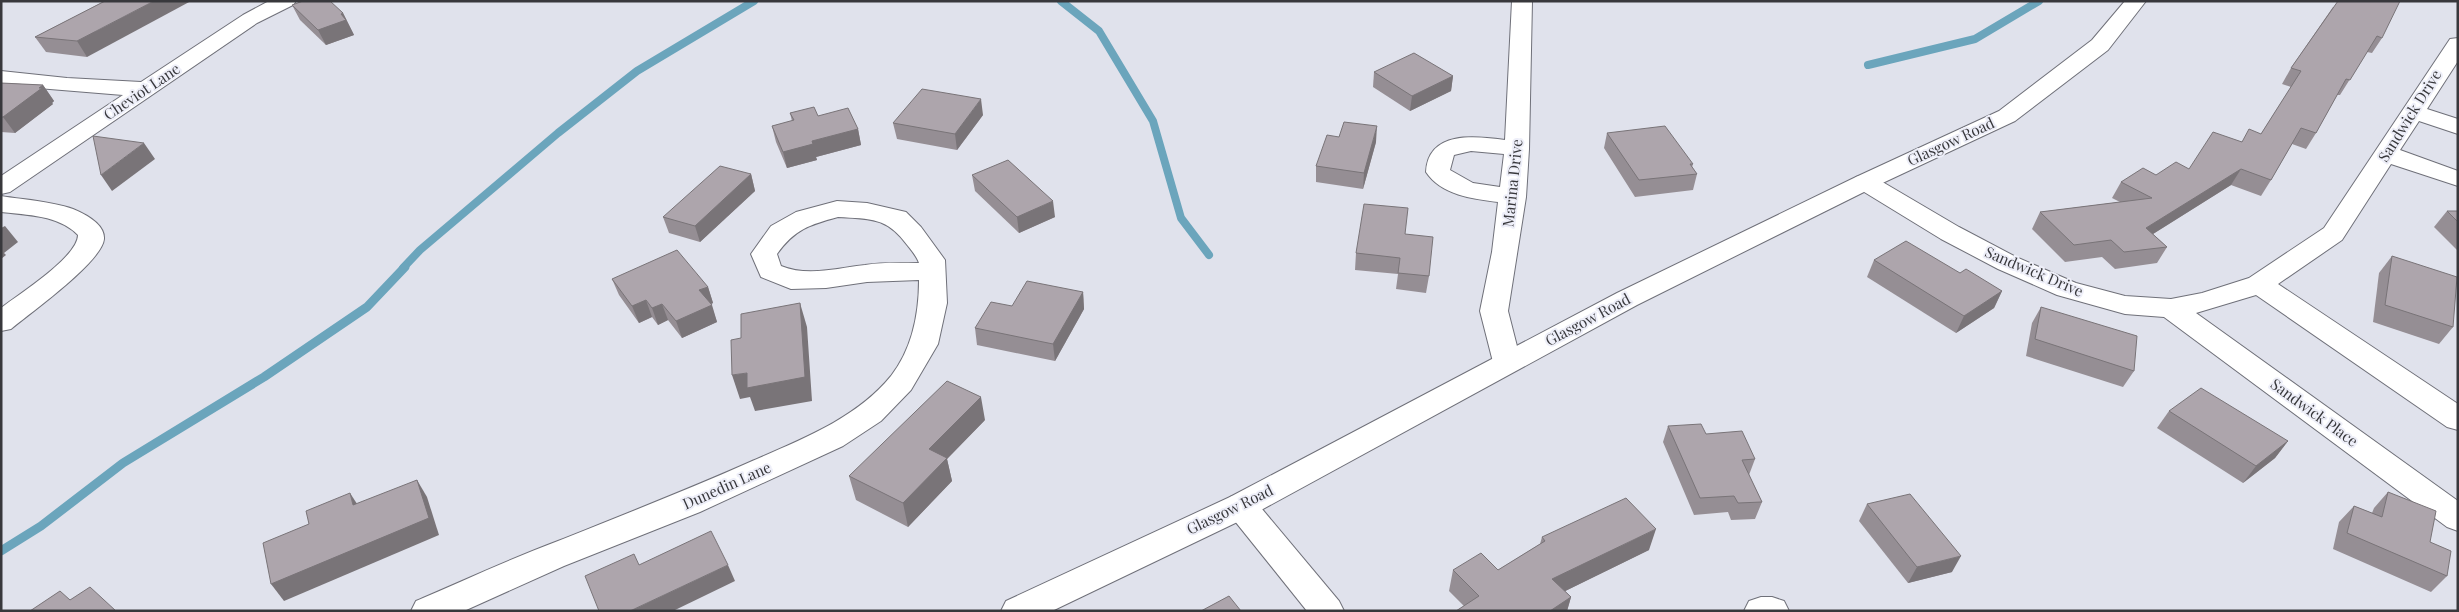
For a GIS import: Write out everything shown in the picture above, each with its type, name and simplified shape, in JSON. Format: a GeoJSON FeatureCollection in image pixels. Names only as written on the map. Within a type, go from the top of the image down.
{"type":"FeatureCollection","features":[{"type":"Feature","properties":{"kind":"street","name":"Cheviot Lane"},"geometry":{"type":"LineString","coordinates":[[1,187],[250,19],[286,1]]}},
{"type":"Feature","properties":{"kind":"street","name":"Marina Drive"},"geometry":{"type":"LineString","coordinates":[[1507,362],[1494,311],[1513,197],[1517,149],[1522,1]]}},
{"type":"Feature","properties":{"kind":"street","name":"Glasgow Road"},"geometry":{"type":"LineString","coordinates":[[1018,611],[1241,506],[1627,299],[1865,182],[2007,116],[2100,45],[2136,1]]}},
{"type":"Feature","properties":{"kind":"street","name":"Sandwick Drive"},"geometry":{"type":"LineString","coordinates":[[1865,182],[1950,233],[2007,262],[2068,289],[2125,305],[2171,308],[2204,302],[2260,284],[2333,234],[2414,112],[2439,69],[2458,44]]}},
{"type":"Feature","properties":{"kind":"street"},"geometry":{"type":"LineString","coordinates":[[1,78],[67,85],[145,89]]}},
{"type":"Feature","properties":{"kind":"street"},"geometry":{"type":"LineString","coordinates":[[2414,112],[2458,127]]}},
{"type":"Feature","properties":{"kind":"street"},"geometry":{"type":"LineString","coordinates":[[1513,197],[1461,189],[1448,182],[1438,172],[1439,161],[1444,151],[1455,147],[1468,145],[1517,149]]}},
{"type":"Feature","properties":{"kind":"street"},"geometry":{"type":"LineString","coordinates":[[2387,154],[2458,179]]}},
{"type":"Feature","properties":{"kind":"street"},"geometry":{"type":"LineString","coordinates":[[1,204],[68,216],[79,220],[91,233],[91,242],[70,268],[1,322]]}},
{"type":"Feature","properties":{"kind":"street","name":"Dunedin Lane"},"geometry":{"type":"LineString","coordinates":[[428,611],[552,557],[742,480],[832,438],[870,413],[901,383],[924,344],[933,303],[932,260],[912,232],[897,218],[867,211],[837,209],[805,218],[780,232],[764,254],[770,271],[791,280],[826,279],[867,273],[932,271]]}},
{"type":"Feature","properties":{"kind":"street"},"geometry":{"type":"LineString","coordinates":[[2260,284],[2458,419]]}},
{"type":"Feature","properties":{"kind":"street","name":"Sandwick Place"},"geometry":{"type":"LineString","coordinates":[[2171,308],[2458,518]]}},
{"type":"Feature","properties":{"kind":"street"},"geometry":{"type":"LineString","coordinates":[[1241,506],[1327,611]]}},
{"type":"Feature","properties":{"kind":"street"},"geometry":{"type":"LineString","coordinates":[[1761,611],[1772,611]]}},
{"type":"Feature","properties":{"kind":"building"},"geometry":{"type":"Polygon","coordinates":[[[105,1],[154,1],[77,41],[35,37],[105,1]]]}},
{"type":"Feature","properties":{"kind":"building"},"geometry":{"type":"Polygon","coordinates":[[[303,1],[330,1],[343,13],[341,14],[346,20],[318,30],[292,5],[303,1]]]}},
{"type":"Feature","properties":{"kind":"building"},"geometry":{"type":"Polygon","coordinates":[[[2338,1],[2400,1],[2382,38],[2377,36],[2350,80],[2346,79],[2316,133],[2301,128],[2271,180],[2241,169],[2146,228],[2167,247],[2124,252],[2111,240],[2074,245],[2040,212],[2152,198],[2121,182],[2143,168],[2156,175],[2176,162],[2189,169],[2213,132],[2242,142],[2249,129],[2261,134],[2301,71],[2291,68],[2338,1]]]}},
{"type":"Feature","properties":{"kind":"building"},"geometry":{"type":"Polygon","coordinates":[[[1414,53],[1453,76],[1412,96],[1374,72],[1414,53]]]}},
{"type":"Feature","properties":{"kind":"building"},"geometry":{"type":"Polygon","coordinates":[[[1,83],[43,85],[39,88],[42,88],[1,117],[1,83]]]}},
{"type":"Feature","properties":{"kind":"building"},"geometry":{"type":"Polygon","coordinates":[[[922,89],[981,99],[955,134],[893,123],[922,89]]]}},
{"type":"Feature","properties":{"kind":"building"},"geometry":{"type":"Polygon","coordinates":[[[814,107],[818,116],[848,108],[858,129],[812,141],[813,144],[783,152],[772,126],[794,120],[790,113],[814,107]]]}},
{"type":"Feature","properties":{"kind":"building"},"geometry":{"type":"Polygon","coordinates":[[[1344,122],[1377,126],[1364,173],[1316,166],[1327,135],[1339,137],[1344,122]]]}},
{"type":"Feature","properties":{"kind":"building"},"geometry":{"type":"Polygon","coordinates":[[[1665,126],[1693,164],[1690,164],[1697,174],[1639,180],[1607,133],[1665,126]]]}},
{"type":"Feature","properties":{"kind":"building"},"geometry":{"type":"Polygon","coordinates":[[[93,136],[144,143],[101,175],[93,136]]]}},
{"type":"Feature","properties":{"kind":"building"},"geometry":{"type":"Polygon","coordinates":[[[1008,160],[1053,201],[1017,217],[972,175],[1008,160]]]}},
{"type":"Feature","properties":{"kind":"building"},"geometry":{"type":"Polygon","coordinates":[[[720,166],[751,174],[695,226],[663,217],[720,166]]]}},
{"type":"Feature","properties":{"kind":"building"},"geometry":{"type":"Polygon","coordinates":[[[1364,204],[1408,208],[1405,234],[1433,237],[1429,276],[1398,273],[1400,258],[1356,253],[1364,204]]]}},
{"type":"Feature","properties":{"kind":"building"},"geometry":{"type":"Polygon","coordinates":[[[2447,211],[2458,211],[2458,222],[2447,211]]]}},
{"type":"Feature","properties":{"kind":"building"},"geometry":{"type":"Polygon","coordinates":[[[1906,241],[1960,273],[1966,269],[2002,291],[1964,316],[1874,260],[1906,241]]]}},
{"type":"Feature","properties":{"kind":"building"},"geometry":{"type":"Polygon","coordinates":[[[677,250],[708,287],[699,290],[712,305],[676,321],[662,304],[652,308],[646,300],[632,306],[612,279],[677,250]]]}},
{"type":"Feature","properties":{"kind":"building"},"geometry":{"type":"Polygon","coordinates":[[[2392,256],[2457,277],[2453,327],[2385,305],[2392,256]]]}},
{"type":"Feature","properties":{"kind":"building"},"geometry":{"type":"Polygon","coordinates":[[[1027,281],[1083,292],[1053,344],[975,328],[991,302],[1012,306],[1027,281]]]}},
{"type":"Feature","properties":{"kind":"building"},"geometry":{"type":"Polygon","coordinates":[[[800,303],[805,377],[747,388],[747,373],[732,375],[731,340],[741,338],[741,314],[800,303]]]}},
{"type":"Feature","properties":{"kind":"building"},"geometry":{"type":"Polygon","coordinates":[[[2041,307],[2137,336],[2134,371],[2035,339],[2041,307]]]}},
{"type":"Feature","properties":{"kind":"building"},"geometry":{"type":"Polygon","coordinates":[[[947,381],[981,397],[929,449],[947,458],[903,503],[849,476],[947,381]]]}},
{"type":"Feature","properties":{"kind":"building"},"geometry":{"type":"Polygon","coordinates":[[[2201,388],[2288,441],[2256,466],[2169,411],[2201,388]]]}},
{"type":"Feature","properties":{"kind":"building"},"geometry":{"type":"Polygon","coordinates":[[[1701,424],[1706,434],[1742,431],[1755,459],[1742,460],[1762,502],[1738,503],[1734,496],[1700,498],[1668,426],[1701,424]]]}},
{"type":"Feature","properties":{"kind":"building"},"geometry":{"type":"Polygon","coordinates":[[[417,480],[429,518],[271,584],[263,543],[309,524],[306,511],[350,493],[353,505],[417,480]]]}},
{"type":"Feature","properties":{"kind":"building"},"geometry":{"type":"Polygon","coordinates":[[[2388,492],[2436,511],[2430,542],[2451,551],[2447,576],[2347,533],[2354,506],[2382,517],[2388,492]]]}},
{"type":"Feature","properties":{"kind":"building"},"geometry":{"type":"Polygon","coordinates":[[[1910,494],[1961,556],[1917,567],[1867,504],[1910,494]]]}},
{"type":"Feature","properties":{"kind":"building"},"geometry":{"type":"Polygon","coordinates":[[[1626,498],[1656,529],[1552,579],[1571,597],[1550,611],[1456,611],[1479,596],[1453,570],[1481,553],[1498,570],[1545,541],[1542,537],[1626,498]]]}},
{"type":"Feature","properties":{"kind":"building"},"geometry":{"type":"Polygon","coordinates":[[[711,531],[728,565],[630,611],[599,611],[585,576],[634,554],[639,565],[711,531]]]}},
{"type":"Feature","properties":{"kind":"building"},"geometry":{"type":"Polygon","coordinates":[[[90,587],[116,611],[30,611],[60,591],[70,600],[90,587]]]}},
{"type":"Feature","properties":{"kind":"building"},"geometry":{"type":"Polygon","coordinates":[[[1229,596],[1241,611],[1201,611],[1229,596]]]}},
{"type":"Feature","properties":{"kind":"waterway"},"geometry":{"type":"LineString","coordinates":[[403,268],[420,250],[558,133],[637,71],[754,1]]}},
{"type":"Feature","properties":{"kind":"waterway"},"geometry":{"type":"LineString","coordinates":[[1061,1],[1099,31],[1153,121],[1181,218],[1209,255]]}},
{"type":"Feature","properties":{"kind":"waterway"},"geometry":{"type":"LineString","coordinates":[[1868,65],[1975,39],[2039,1]]}},
{"type":"Feature","properties":{"kind":"waterway"},"geometry":{"type":"LineString","coordinates":[[1,551],[41,526],[123,463],[264,377],[367,307],[405,267]]}}]}
